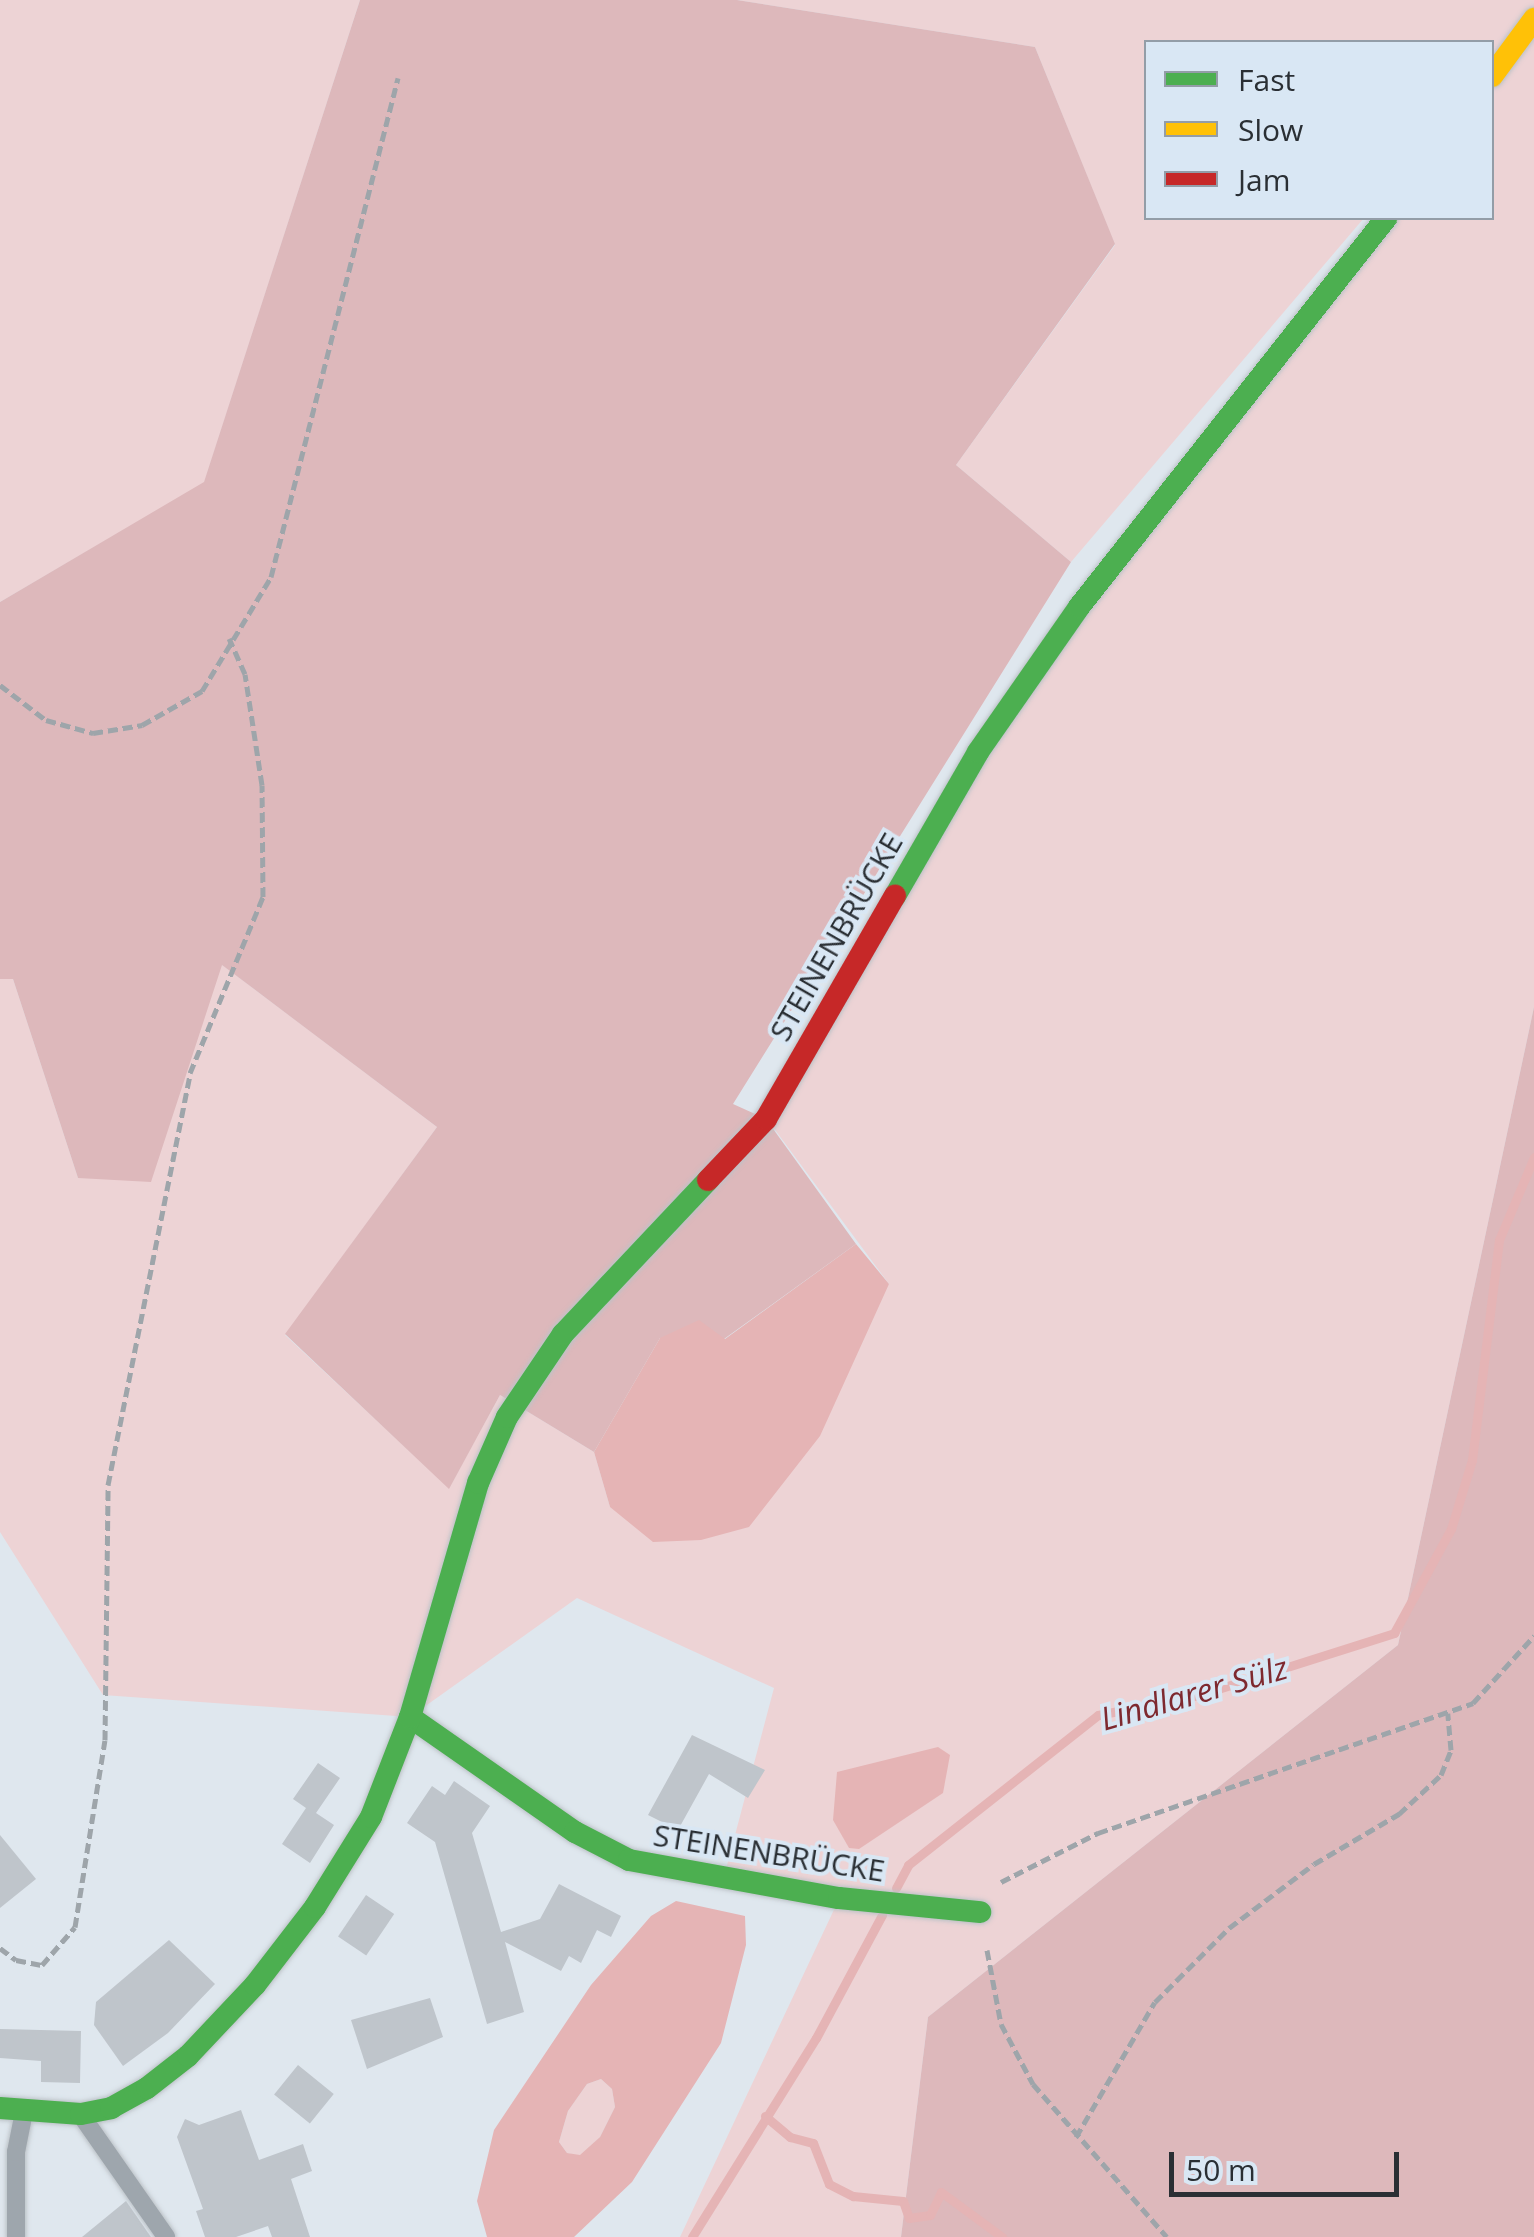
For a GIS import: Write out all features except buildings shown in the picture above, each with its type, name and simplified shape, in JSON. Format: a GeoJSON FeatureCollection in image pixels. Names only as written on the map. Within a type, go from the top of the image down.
{"type":"FeatureCollection","features":[{"type":"Feature","properties":{"kind":"main road"},"geometry":{"type":"LineString","coordinates":[[1494,73],[1534,19]]}},
{"type":"Feature","properties":{"kind":"main road","name":"STEINENBRÜCKE"},"geometry":{"type":"LineString","coordinates":[[0,2108],[81,2114],[112,2108],[146,2088],[188,2056],[255,1985],[315,1907],[371,1817],[410,1717],[478,1482],[507,1417],[563,1334],[766,1118],[978,752],[1079,607],[1384,220]]}},
{"type":"Feature","properties":{"kind":"main road","name":"STEINENBRÜCKE"},"geometry":{"type":"LineString","coordinates":[[410,1717],[575,1832],[629,1860],[924,1909],[980,1912]]}},
{"type":"Feature","properties":{"kind":"lane"},"geometry":{"type":"LineString","coordinates":[[16,2237],[16,2152],[24,2112]]}},
{"type":"Feature","properties":{"kind":"lane"},"geometry":{"type":"LineString","coordinates":[[81,2114],[166,2237]]}},
{"type":"Feature","properties":{"kind":"path"},"geometry":{"type":"LineString","coordinates":[[0,685],[46,720],[93,733],[142,725],[202,691],[228,638],[271,577],[398,78]]}},
{"type":"Feature","properties":{"kind":"path"},"geometry":{"type":"LineString","coordinates":[[0,1948],[16,1960],[42,1965],[75,1928],[105,1740],[112,1465],[190,1073],[263,897],[262,785],[245,674],[228,638]]}},
{"type":"Feature","properties":{"kind":"path"},"geometry":{"type":"LineString","coordinates":[[1167,2237],[1033,2084],[1001,2024],[980,1912],[1006,1874],[1098,1833],[1473,1703],[1534,1636]]}},
{"type":"Feature","properties":{"kind":"path"},"geometry":{"type":"LineString","coordinates":[[1076,2137],[1155,2002],[1229,1928],[1314,1864],[1399,1814],[1441,1775],[1450,1750],[1448,1712]]}},
{"type":"Feature","properties":{"kind":"shaded area"},"geometry":{"type":"Polygon","coordinates":[[[0,0],[360,0],[204,483],[0,602],[0,0]]]}},
{"type":"Feature","properties":{"kind":"shaded area"},"geometry":{"type":"Polygon","coordinates":[[[360,0],[737,0],[1035,47],[1115,244],[956,465],[1071,562],[733,1104],[766,1119],[856,1244],[724,1339],[660,1338],[594,1452],[500,1395],[449,1489],[285,1334],[437,1127],[222,965],[151,1182],[78,1178],[13,979],[0,979],[0,602],[204,482],[360,0]]]}},
{"type":"Feature","properties":{"kind":"shaded area"},"geometry":{"type":"Polygon","coordinates":[[[737,0],[1534,0],[1534,1007],[1398,1645],[928,2017],[901,2237],[680,2237],[839,1899],[726,1869],[774,1688],[577,1598],[410,1717],[103,1695],[0,1532],[0,979],[13,979],[78,1178],[221,964],[437,1127],[285,1335],[449,1488],[500,1395],[594,1452],[610,1507],[889,1284],[767,1119],[978,752],[1384,220],[1494,220],[1494,40],[1144,40],[1144,220],[1362,220],[1071,562],[956,465],[1115,245],[1035,47],[737,0]]]}},
{"type":"Feature","properties":{"kind":"shaded area"},"geometry":{"type":"Polygon","coordinates":[[[1534,1007],[1534,2237],[901,2237],[928,2017],[1398,1645],[1534,1007]]]}},
{"type":"Feature","properties":{"kind":"shaded area"},"geometry":{"type":"Polygon","coordinates":[[[856,1244],[889,1284],[820,1436],[749,1527],[701,1540],[653,1542],[610,1507],[594,1452],[660,1338],[699,1320],[725,1339],[856,1244]]]}},
{"type":"Feature","properties":{"kind":"shaded area"},"geometry":{"type":"Polygon","coordinates":[[[938,1747],[950,1755],[943,1793],[859,1849],[849,1848],[833,1820],[837,1772],[938,1747]]]}},
{"type":"Feature","properties":{"kind":"shaded area"},"geometry":{"type":"Polygon","coordinates":[[[676,1901],[745,1916],[746,1945],[721,2043],[632,2182],[574,2237],[487,2237],[477,2201],[494,2130],[591,1985],[651,1916],[676,1901]],[[601,2079],[587,2084],[568,2111],[559,2142],[567,2153],[580,2155],[600,2137],[615,2107],[612,2089],[601,2079]]]}},
{"type":"Feature","properties":{"kind":"shaded area"},"geometry":{"type":"Polygon","coordinates":[[[601,2079],[612,2089],[615,2107],[600,2137],[580,2156],[567,2153],[559,2142],[568,2111],[587,2084],[601,2079]]]}},
{"type":"Feature","properties":{"kind":"waterway","name":"Lindlarer Sülz"},"geometry":{"type":"LineString","coordinates":[[896,1888],[908,1865],[1098,1715],[1199,1695],[1394,1633],[1451,1529],[1472,1460],[1499,1240],[1534,1157]]}},
{"type":"Feature","properties":{"kind":"waterway","name":"Lindlarer Sülz"},"geometry":{"type":"LineString","coordinates":[[692,2237],[816,2038],[882,1915]]}},
{"type":"Feature","properties":{"kind":"waterway"},"geometry":{"type":"LineString","coordinates":[[765,2116],[790,2137],[813,2143],[829,2184],[853,2196],[903,2201],[909,2218],[930,2215],[941,2192],[1002,2237]]}},
{"type":"Feature","properties":{"kind":"traffic: fast"},"geometry":{"type":"LineString","coordinates":[[895,896],[978,752],[1079,607],[1384,220]]}},
{"type":"Feature","properties":{"kind":"traffic: fast"},"geometry":{"type":"LineString","coordinates":[[0,2108],[81,2114],[111,2108],[147,2088],[188,2056],[255,1985],[315,1907],[371,1817],[410,1717],[478,1483],[507,1417],[563,1334],[708,1180]]}},
{"type":"Feature","properties":{"kind":"traffic: fast"},"geometry":{"type":"LineString","coordinates":[[410,1717],[575,1832],[629,1860],[839,1898],[980,1912]]}},
{"type":"Feature","properties":{"kind":"traffic: slow"},"geometry":{"type":"LineString","coordinates":[[1494,73],[1534,19]]}},
{"type":"Feature","properties":{"kind":"traffic: jam"},"geometry":{"type":"LineString","coordinates":[[708,1180],[766,1119],[895,896]]}}]}
